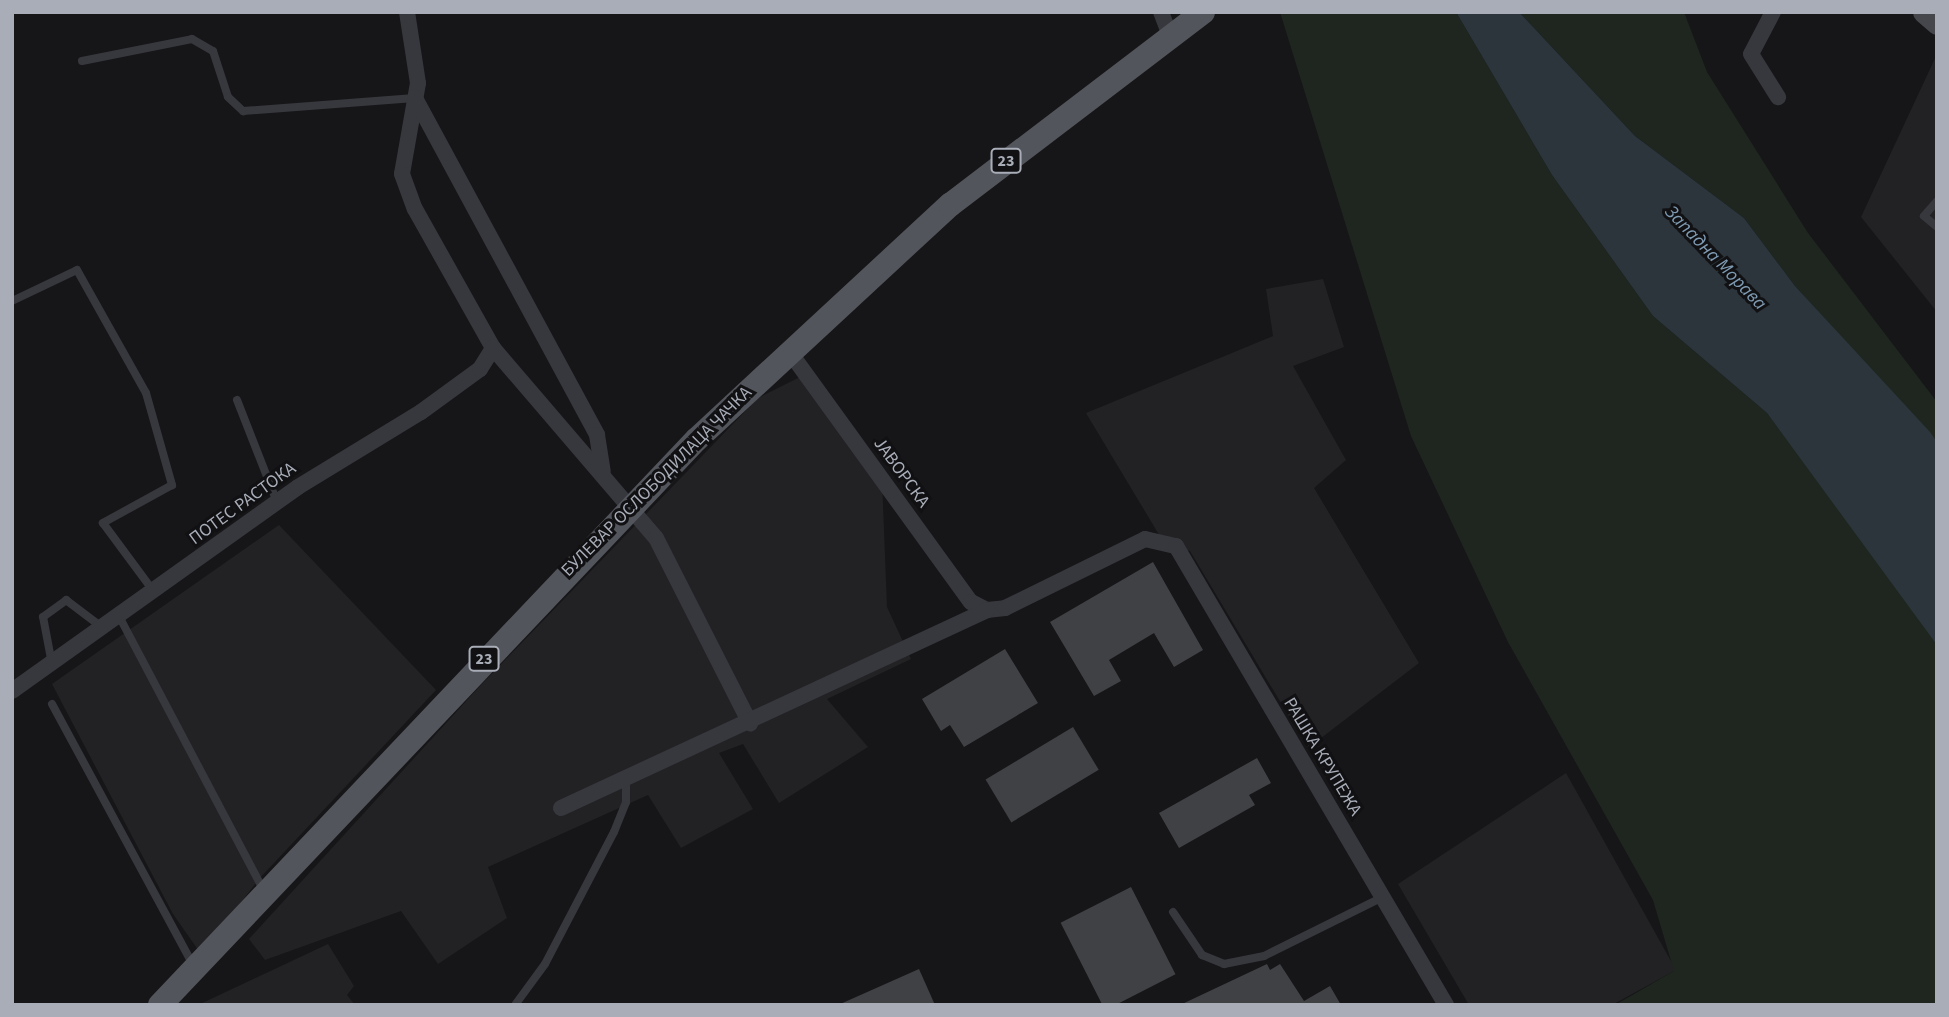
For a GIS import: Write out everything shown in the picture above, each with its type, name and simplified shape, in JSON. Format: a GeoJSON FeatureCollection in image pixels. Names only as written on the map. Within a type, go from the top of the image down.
{"type":"FeatureCollection","features":[{"type":"Feature","properties":{"kind":"main road","name":"БУЛЕВАР ОСЛОБОДИЛАЦА ЧАЧКА"},"geometry":{"type":"LineString","coordinates":[[160,1005],[627,507],[789,351],[950,205],[1165,23],[1203,12]]}},
{"type":"Feature","properties":{"kind":"street"},"geometry":{"type":"LineString","coordinates":[[407,12],[416,52],[415,98],[402,174],[493,348],[604,474],[627,507],[656,538],[750,723]]}},
{"type":"Feature","properties":{"kind":"street"},"geometry":{"type":"LineString","coordinates":[[1773,12],[1751,54],[1778,97]]}},
{"type":"Feature","properties":{"kind":"street"},"geometry":{"type":"LineString","coordinates":[[1923,12],[1937,24]]}},
{"type":"Feature","properties":{"kind":"street"},"geometry":{"type":"LineString","coordinates":[[415,98],[597,435],[604,474]]}},
{"type":"Feature","properties":{"kind":"street","name":"ПОТЕС РАСТОКА"},"geometry":{"type":"LineString","coordinates":[[12,691],[120,618],[277,502],[431,405],[480,369],[493,348]]}},
{"type":"Feature","properties":{"kind":"street","name":"ЈАВОРСКА"},"geometry":{"type":"LineString","coordinates":[[789,351],[971,602],[987,610]]}},
{"type":"Feature","properties":{"kind":"street","name":"РАШКА КРУПЕЖА"},"geometry":{"type":"LineString","coordinates":[[987,610],[1157,538],[1175,546],[1446,1005]]}},
{"type":"Feature","properties":{"kind":"street"},"geometry":{"type":"LineString","coordinates":[[561,808],[750,723],[987,610]]}},
{"type":"Feature","properties":{"kind":"lane"},"geometry":{"type":"LineString","coordinates":[[82,61],[192,39],[214,51],[228,97],[243,111],[415,98]]}},
{"type":"Feature","properties":{"kind":"lane"},"geometry":{"type":"LineString","coordinates":[[1937,201],[1924,216],[1937,227]]}},
{"type":"Feature","properties":{"kind":"lane"},"geometry":{"type":"LineString","coordinates":[[12,301],[77,270],[146,393],[172,485],[103,523],[154,593]]}},
{"type":"Feature","properties":{"kind":"lane"},"geometry":{"type":"LineString","coordinates":[[237,400],[277,502]]}},
{"type":"Feature","properties":{"kind":"lane"},"geometry":{"type":"LineString","coordinates":[[52,664],[43,617],[66,600],[104,629]]}},
{"type":"Feature","properties":{"kind":"lane"},"geometry":{"type":"LineString","coordinates":[[120,618],[265,893]]}},
{"type":"Feature","properties":{"kind":"lane"},"geometry":{"type":"LineString","coordinates":[[52,704],[194,968]]}},
{"type":"Feature","properties":{"kind":"lane"},"geometry":{"type":"LineString","coordinates":[[515,1005],[540,973],[614,832],[626,802],[626,779]]}},
{"type":"Feature","properties":{"kind":"lane"},"geometry":{"type":"LineString","coordinates":[[1173,912],[1202,956],[1224,964],[1264,956],[1383,898]]}},
{"type":"Feature","properties":{"kind":"shaded area"},"geometry":{"type":"Polygon","coordinates":[[[1280,12],[1456,12],[1552,175],[1653,316],[1767,413],[1925,625],[1937,645],[1937,1005],[1615,1005],[1674,971],[1653,900],[1508,642],[1411,436],[1280,12]]]}},
{"type":"Feature","properties":{"kind":"shaded area"},"geometry":{"type":"Polygon","coordinates":[[[1519,12],[1684,12],[1707,72],[1808,233],[1937,402],[1937,442],[1795,286],[1744,218],[1635,136],[1519,12]]]}},
{"type":"Feature","properties":{"kind":"shaded area"},"geometry":{"type":"Polygon","coordinates":[[[1937,54],[1937,312],[1861,217],[1937,54]]]}},
{"type":"Feature","properties":{"kind":"shaded area"},"geometry":{"type":"Polygon","coordinates":[[[1323,279],[1344,347],[1293,366],[1346,460],[1314,488],[1419,663],[1308,748],[1190,551],[1164,543],[1086,413],[1273,336],[1266,289],[1323,279]]]}},
{"type":"Feature","properties":{"kind":"shaded area"},"geometry":{"type":"Polygon","coordinates":[[[812,371],[882,479],[887,607],[911,659],[827,699],[868,747],[779,803],[743,744],[719,753],[753,809],[681,848],[648,795],[488,867],[507,918],[438,964],[401,911],[265,960],[249,939],[479,687],[758,398],[812,371]]]}},
{"type":"Feature","properties":{"kind":"shaded area"},"geometry":{"type":"Polygon","coordinates":[[[279,525],[436,690],[259,879],[201,954],[173,914],[52,684],[279,525]]]}},
{"type":"Feature","properties":{"kind":"shaded area"},"geometry":{"type":"Polygon","coordinates":[[[1566,773],[1676,970],[1612,1005],[1469,1005],[1398,884],[1566,773]]]}},
{"type":"Feature","properties":{"kind":"shaded area"},"geometry":{"type":"Polygon","coordinates":[[[328,944],[354,986],[347,995],[355,1005],[198,1005],[328,944]]]}},
{"type":"Feature","properties":{"kind":"water","name":"Западна Морава"},"geometry":{"type":"Polygon","coordinates":[[[1456,12],[1519,12],[1635,136],[1744,218],[1795,286],[1930,432],[1937,442],[1937,645],[1767,413],[1653,316],[1552,175],[1456,12]]]}},
{"type":"Feature","properties":{"kind":"building"},"geometry":{"type":"Polygon","coordinates":[[[1153,562],[1203,650],[1174,667],[1154,633],[1109,660],[1121,681],[1094,696],[1050,622],[1153,562]]]}},
{"type":"Feature","properties":{"kind":"building"},"geometry":{"type":"Polygon","coordinates":[[[1005,649],[1038,703],[964,747],[950,725],[941,731],[922,699],[1005,649]]]}},
{"type":"Feature","properties":{"kind":"building"},"geometry":{"type":"Polygon","coordinates":[[[1073,727],[1099,770],[1011,822],[986,780],[1073,727]]]}},
{"type":"Feature","properties":{"kind":"building"},"geometry":{"type":"Polygon","coordinates":[[[1257,758],[1271,783],[1249,795],[1255,805],[1179,848],[1159,813],[1257,758]]]}},
{"type":"Feature","properties":{"kind":"building"},"geometry":{"type":"Polygon","coordinates":[[[1131,887],[1175,974],[1115,1005],[1102,1005],[1061,923],[1131,887]]]}},
{"type":"Feature","properties":{"kind":"building"},"geometry":{"type":"Polygon","coordinates":[[[1267,964],[1270,970],[1280,964],[1304,1001],[1330,986],[1341,1005],[1180,1005],[1267,964]]]}},
{"type":"Feature","properties":{"kind":"building"},"geometry":{"type":"Polygon","coordinates":[[[919,969],[935,1005],[838,1005],[919,969]]]}}]}
